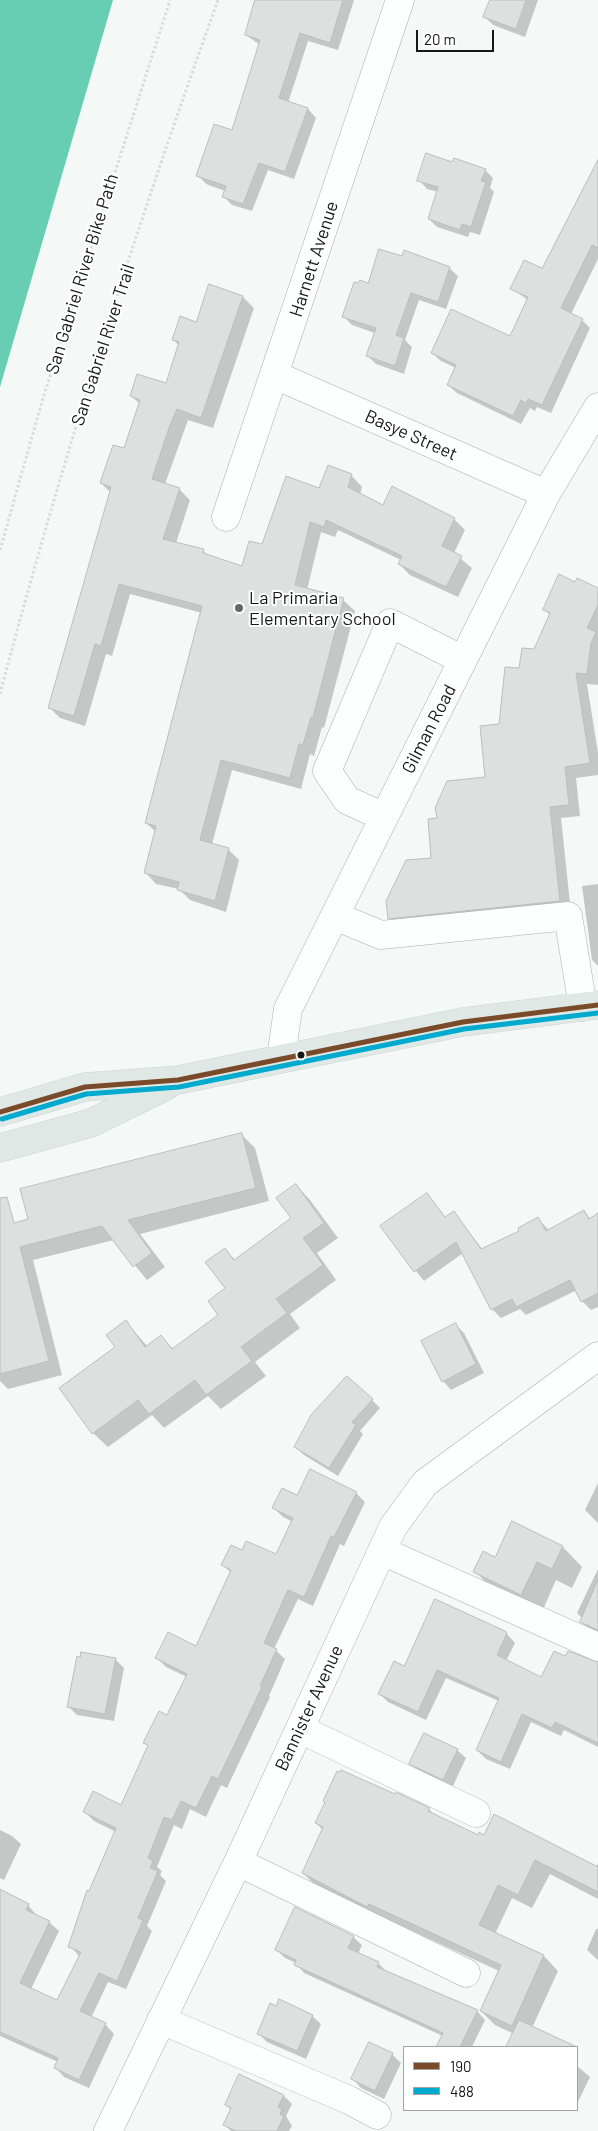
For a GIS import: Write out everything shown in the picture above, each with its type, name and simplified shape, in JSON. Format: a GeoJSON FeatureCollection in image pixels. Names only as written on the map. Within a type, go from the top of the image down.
{"type":"FeatureCollection","features":[{"type":"Feature","properties":{"kind":"main road"},"geometry":{"type":"LineString","coordinates":[[0,1112],[85,1087],[178,1080],[491,1017],[590,1006]]}},
{"type":"Feature","properties":{"kind":"main road"},"geometry":{"type":"LineString","coordinates":[[0,1148],[91,1123],[178,1080]]}},
{"type":"Feature","properties":{"kind":"street","name":"Harnett Avenue"},"geometry":{"type":"LineString","coordinates":[[226,517],[276,375],[400,0]]}},
{"type":"Feature","properties":{"kind":"street","name":"Basye Street"},"geometry":{"type":"LineString","coordinates":[[276,375],[546,494]]}},
{"type":"Feature","properties":{"kind":"street","name":"Gilman Road"},"geometry":{"type":"LineString","coordinates":[[281,1058],[288,1009],[546,494],[598,407]]}},
{"type":"Feature","properties":{"kind":"street"},"geometry":{"type":"LineString","coordinates":[[384,817],[347,800],[327,771],[390,623],[463,660]]}},
{"type":"Feature","properties":{"kind":"street"},"geometry":{"type":"LineString","coordinates":[[335,916],[382,935],[568,916],[590,1006]]}},
{"type":"Feature","properties":{"kind":"street","name":"Bannister Avenue"},"geometry":{"type":"LineString","coordinates":[[108,2131],[238,1862],[393,1527],[425,1483],[598,1356]]}},
{"type":"Feature","properties":{"kind":"street"},"geometry":{"type":"LineString","coordinates":[[382,1551],[598,1647]]}},
{"type":"Feature","properties":{"kind":"street"},"geometry":{"type":"LineString","coordinates":[[300,1729],[476,1814]]}},
{"type":"Feature","properties":{"kind":"street"},"geometry":{"type":"LineString","coordinates":[[238,1862],[466,1974]]}},
{"type":"Feature","properties":{"kind":"street"},"geometry":{"type":"LineString","coordinates":[[161,2020],[349,2100],[377,2115]]}},
{"type":"Feature","properties":{"kind":"path","name":"San Gabriel River Bike Path"},"geometry":{"type":"LineString","coordinates":[[0,550],[46,388],[170,0]]}},
{"type":"Feature","properties":{"kind":"path","name":"San Gabriel River Trail"},"geometry":{"type":"LineString","coordinates":[[0,694],[28,590],[97,358],[164,154],[218,0]]}},
{"type":"Feature","properties":{"kind":"shaded area"},"geometry":{"type":"Polygon","coordinates":[[[0,0],[113,0],[0,387],[0,0]]]}},
{"type":"Feature","properties":{"kind":"building"},"geometry":{"type":"Polygon","coordinates":[[[255,0],[343,0],[330,43],[300,33],[279,98],[308,108],[285,172],[259,163],[243,204],[222,197],[226,186],[196,176],[214,124],[232,130],[260,40],[245,35],[255,0]]]}},
{"type":"Feature","properties":{"kind":"building"},"geometry":{"type":"Polygon","coordinates":[[[490,0],[526,0],[516,29],[483,17],[490,0]]]}},
{"type":"Feature","properties":{"kind":"building"},"geometry":{"type":"Polygon","coordinates":[[[426,153],[452,162],[454,158],[486,169],[481,181],[486,182],[471,227],[462,224],[460,230],[428,219],[438,187],[417,181],[426,153]]]}},
{"type":"Feature","properties":{"kind":"building"},"geometry":{"type":"Polygon","coordinates":[[[598,160],[598,248],[592,245],[561,308],[583,319],[542,405],[528,399],[526,403],[521,400],[513,416],[447,385],[456,365],[431,353],[451,309],[510,336],[528,297],[510,289],[524,260],[542,268],[598,160]]]}},
{"type":"Feature","properties":{"kind":"building"},"geometry":{"type":"Polygon","coordinates":[[[379,249],[402,256],[404,250],[450,267],[438,302],[411,293],[396,335],[404,338],[395,366],[366,356],[376,328],[342,317],[354,282],[358,283],[360,280],[368,283],[379,249]]]}},
{"type":"Feature","properties":{"kind":"building"},"geometry":{"type":"Polygon","coordinates":[[[209,284],[243,296],[201,418],[177,409],[152,479],[180,488],[163,539],[204,549],[203,553],[242,566],[249,541],[262,544],[286,476],[319,488],[328,465],[352,474],[348,487],[383,505],[392,486],[455,518],[442,546],[462,556],[446,587],[398,564],[402,556],[326,520],[324,527],[310,522],[295,585],[344,598],[313,717],[311,717],[303,745],[299,744],[290,778],[221,760],[200,840],[229,848],[215,901],[177,890],[179,882],[144,873],[156,826],[145,823],[202,606],[119,584],[101,646],[95,644],[74,716],[48,708],[111,487],[100,483],[113,445],[124,448],[140,400],[130,396],[137,374],[166,383],[179,342],[172,340],[180,316],[196,322],[209,284]]]}},
{"type":"Feature","properties":{"kind":"building"},"geometry":{"type":"Polygon","coordinates":[[[559,574],[575,582],[577,578],[598,588],[598,605],[587,628],[596,632],[591,643],[587,674],[576,673],[590,763],[565,767],[569,805],[550,807],[560,901],[388,919],[386,901],[406,860],[431,858],[428,819],[437,818],[435,808],[447,781],[485,777],[480,726],[499,724],[505,667],[519,668],[522,648],[534,649],[550,613],[543,610],[559,574]]]}},
{"type":"Feature","properties":{"kind":"building"},"geometry":{"type":"Polygon","coordinates":[[[242,1133],[256,1188],[128,1220],[152,1253],[133,1267],[102,1226],[20,1247],[49,1361],[0,1374],[0,1198],[7,1197],[14,1223],[28,1219],[20,1189],[242,1133]]]}},
{"type":"Feature","properties":{"kind":"building"},"geometry":{"type":"Polygon","coordinates":[[[296,1184],[324,1223],[303,1238],[323,1265],[276,1299],[287,1313],[241,1347],[252,1361],[206,1395],[195,1380],[149,1414],[138,1400],[92,1434],[59,1388],[115,1347],[106,1335],[126,1320],[145,1347],[161,1335],[172,1349],[218,1315],[208,1301],[225,1288],[205,1262],[225,1248],[234,1260],[291,1218],[276,1198],[296,1184]]]}},
{"type":"Feature","properties":{"kind":"building"},"geometry":{"type":"Polygon","coordinates":[[[427,1193],[445,1217],[454,1211],[481,1249],[519,1231],[518,1228],[538,1217],[546,1231],[584,1210],[589,1219],[598,1213],[598,1293],[581,1302],[570,1280],[516,1307],[512,1299],[491,1310],[456,1242],[414,1272],[380,1226],[427,1193]]]}},
{"type":"Feature","properties":{"kind":"building"},"geometry":{"type":"Polygon","coordinates":[[[456,1323],[476,1364],[442,1382],[421,1341],[456,1323]]]}},
{"type":"Feature","properties":{"kind":"building"},"geometry":{"type":"Polygon","coordinates":[[[347,1376],[373,1399],[352,1422],[356,1425],[329,1468],[294,1447],[311,1415],[347,1376]]]}},
{"type":"Feature","properties":{"kind":"building"},"geometry":{"type":"Polygon","coordinates":[[[310,1469],[357,1492],[334,1537],[331,1536],[304,1597],[288,1590],[264,1643],[277,1649],[260,1686],[262,1687],[218,1779],[212,1776],[196,1808],[181,1801],[172,1820],[164,1817],[148,1858],[153,1861],[150,1868],[158,1871],[138,1918],[143,1920],[117,1981],[99,1973],[80,2011],[106,2023],[79,2080],[54,2068],[58,2058],[0,2032],[0,1889],[29,1904],[26,1910],[50,1921],[20,1983],[57,2000],[81,1952],[68,1947],[87,1890],[89,1891],[116,1828],[83,1812],[93,1791],[121,1805],[148,1745],[143,1743],[159,1711],[167,1715],[187,1674],[155,1658],[168,1632],[196,1646],[231,1570],[221,1565],[231,1545],[242,1550],[246,1541],[276,1554],[293,1518],[272,1508],[282,1488],[297,1495],[310,1469]]]}},
{"type":"Feature","properties":{"kind":"building"},"geometry":{"type":"Polygon","coordinates":[[[512,1521],[563,1546],[552,1569],[537,1562],[521,1595],[473,1572],[483,1551],[495,1557],[512,1521]]]}},
{"type":"Feature","properties":{"kind":"building"},"geometry":{"type":"Polygon","coordinates":[[[598,1580],[598,1630],[580,1622],[598,1580]]]}},
{"type":"Feature","properties":{"kind":"building"},"geometry":{"type":"Polygon","coordinates":[[[435,1599],[505,1631],[507,1633],[497,1655],[541,1677],[554,1651],[565,1656],[568,1651],[598,1662],[598,1743],[555,1722],[552,1728],[522,1714],[501,1762],[476,1750],[499,1698],[437,1670],[418,1712],[378,1694],[394,1661],[404,1666],[435,1599]]]}},
{"type":"Feature","properties":{"kind":"building"},"geometry":{"type":"Polygon","coordinates":[[[81,1652],[116,1658],[105,1714],[67,1707],[77,1656],[80,1657],[81,1652]]]}},
{"type":"Feature","properties":{"kind":"building"},"geometry":{"type":"Polygon","coordinates":[[[424,1733],[458,1749],[443,1780],[409,1764],[424,1733]]]}},
{"type":"Feature","properties":{"kind":"building"},"geometry":{"type":"Polygon","coordinates":[[[341,1770],[430,1808],[428,1811],[478,1835],[479,1832],[484,1835],[494,1814],[598,1867],[598,1892],[535,1860],[518,1895],[498,1885],[479,1925],[544,1955],[512,2026],[480,2011],[501,1965],[369,1904],[367,1907],[302,1873],[323,1827],[315,1823],[325,1802],[323,1801],[337,1771],[341,1770]]]}},
{"type":"Feature","properties":{"kind":"building"},"geometry":{"type":"Polygon","coordinates":[[[295,1907],[354,1936],[348,1948],[379,1962],[377,1967],[478,2010],[460,2046],[436,2046],[443,2033],[294,1965],[296,1960],[275,1950],[295,1907]]]}},
{"type":"Feature","properties":{"kind":"building"},"geometry":{"type":"Polygon","coordinates":[[[279,1999],[313,2015],[297,2051],[257,2034],[270,2003],[276,2006],[279,1999]]]}},
{"type":"Feature","properties":{"kind":"building"},"geometry":{"type":"Polygon","coordinates":[[[519,2020],[575,2046],[506,2046],[519,2020]]]}},
{"type":"Feature","properties":{"kind":"building"},"geometry":{"type":"Polygon","coordinates":[[[369,2042],[393,2053],[375,2091],[351,2079],[369,2042]]]}},
{"type":"Feature","properties":{"kind":"building"},"geometry":{"type":"Polygon","coordinates":[[[239,2074],[284,2095],[278,2107],[282,2109],[280,2114],[284,2116],[277,2131],[236,2131],[223,2125],[231,2108],[225,2105],[239,2074]]]}},
{"type":"Feature","properties":{"kind":"transit line","name":"190"},"geometry":{"type":"LineString","coordinates":[[0,1112],[85,1087],[178,1080],[463,1022],[598,1005]]}},
{"type":"Feature","properties":{"kind":"transit line","name":"488"},"geometry":{"type":"LineString","coordinates":[[2,1119],[86,1094],[179,1087],[464,1029],[598,1013]]}},
{"type":"Feature","properties":{"kind":"place","name":"La Primaria Elementary School"},"geometry":{"type":"Point","coordinates":[239,608]}}]}
